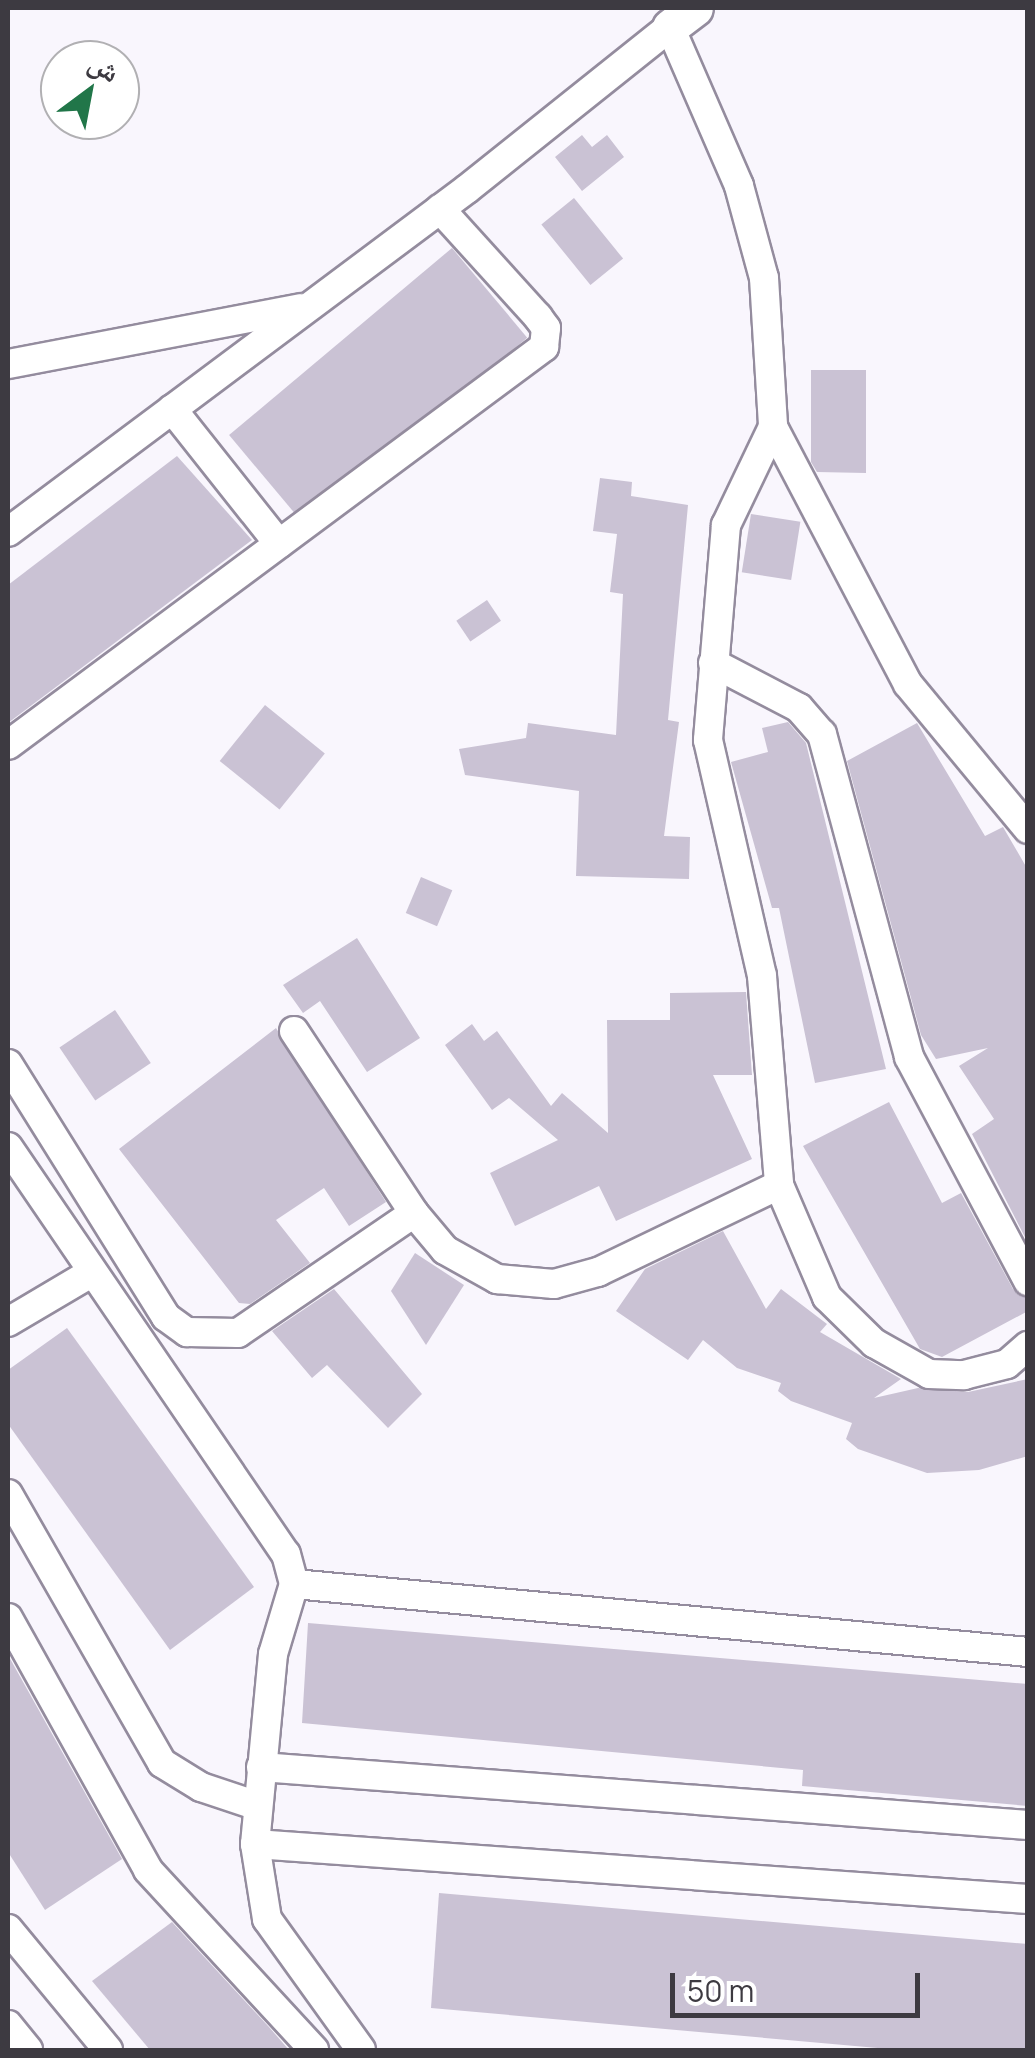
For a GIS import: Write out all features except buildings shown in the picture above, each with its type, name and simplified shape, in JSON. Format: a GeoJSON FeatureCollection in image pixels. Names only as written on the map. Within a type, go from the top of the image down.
{"type":"FeatureCollection","features":[{"type":"Feature","properties":{"kind":"street"},"geometry":{"type":"LineString","coordinates":[[8,532],[440,209],[682,17],[739,186],[764,278],[772,427],[908,684],[1028,829]]}},
{"type":"Feature","properties":{"kind":"street"},"geometry":{"type":"LineString","coordinates":[[8,745],[544,347],[546,328],[538,317],[440,209]]}},
{"type":"Feature","properties":{"kind":"street"},"geometry":{"type":"LineString","coordinates":[[8,364],[310,307]]}},
{"type":"Feature","properties":{"kind":"street"},"geometry":{"type":"LineString","coordinates":[[172,409],[279,544]]}},
{"type":"Feature","properties":{"kind":"street"},"geometry":{"type":"LineString","coordinates":[[772,427],[730,513],[713,663],[710,760],[762,976],[779,1185],[827,1297],[874,1343],[928,1374],[964,1375],[1007,1364],[1028,1346]]}},
{"type":"Feature","properties":{"kind":"street"},"geometry":{"type":"LineString","coordinates":[[713,663],[799,708],[822,734],[910,1057],[1028,1281]]}},
{"type":"Feature","properties":{"kind":"street"},"geometry":{"type":"LineString","coordinates":[[294,1031],[414,1213],[445,1250],[497,1279],[554,1284],[598,1272],[779,1185]]}},
{"type":"Feature","properties":{"kind":"street"},"geometry":{"type":"LineString","coordinates":[[8,1064],[166,1316],[187,1332],[238,1333],[414,1213]]}},
{"type":"Feature","properties":{"kind":"street"},"geometry":{"type":"LineString","coordinates":[[8,1147],[286,1554],[294,1584],[273,1654],[255,1844],[267,1919],[360,2050]]}},
{"type":"Feature","properties":{"kind":"street"},"geometry":{"type":"LineString","coordinates":[[8,1322],[91,1273]]}},
{"type":"Feature","properties":{"kind":"street"},"geometry":{"type":"LineString","coordinates":[[8,1494],[162,1762],[201,1787],[258,1806]]}},
{"type":"Feature","properties":{"kind":"street"},"geometry":{"type":"LineString","coordinates":[[294,1584],[1028,1652]]}},
{"type":"Feature","properties":{"kind":"street"},"geometry":{"type":"LineString","coordinates":[[8,1618],[148,1870],[314,2050]]}},
{"type":"Feature","properties":{"kind":"street"},"geometry":{"type":"LineString","coordinates":[[261,1767],[1028,1825]]}},
{"type":"Feature","properties":{"kind":"street"},"geometry":{"type":"LineString","coordinates":[[255,1844],[1028,1899]]}},
{"type":"Feature","properties":{"kind":"street"},"geometry":{"type":"LineString","coordinates":[[8,1929],[108,2050]]}},
{"type":"Feature","properties":{"kind":"street"},"geometry":{"type":"LineString","coordinates":[[8,2025],[28,2050]]}}]}
